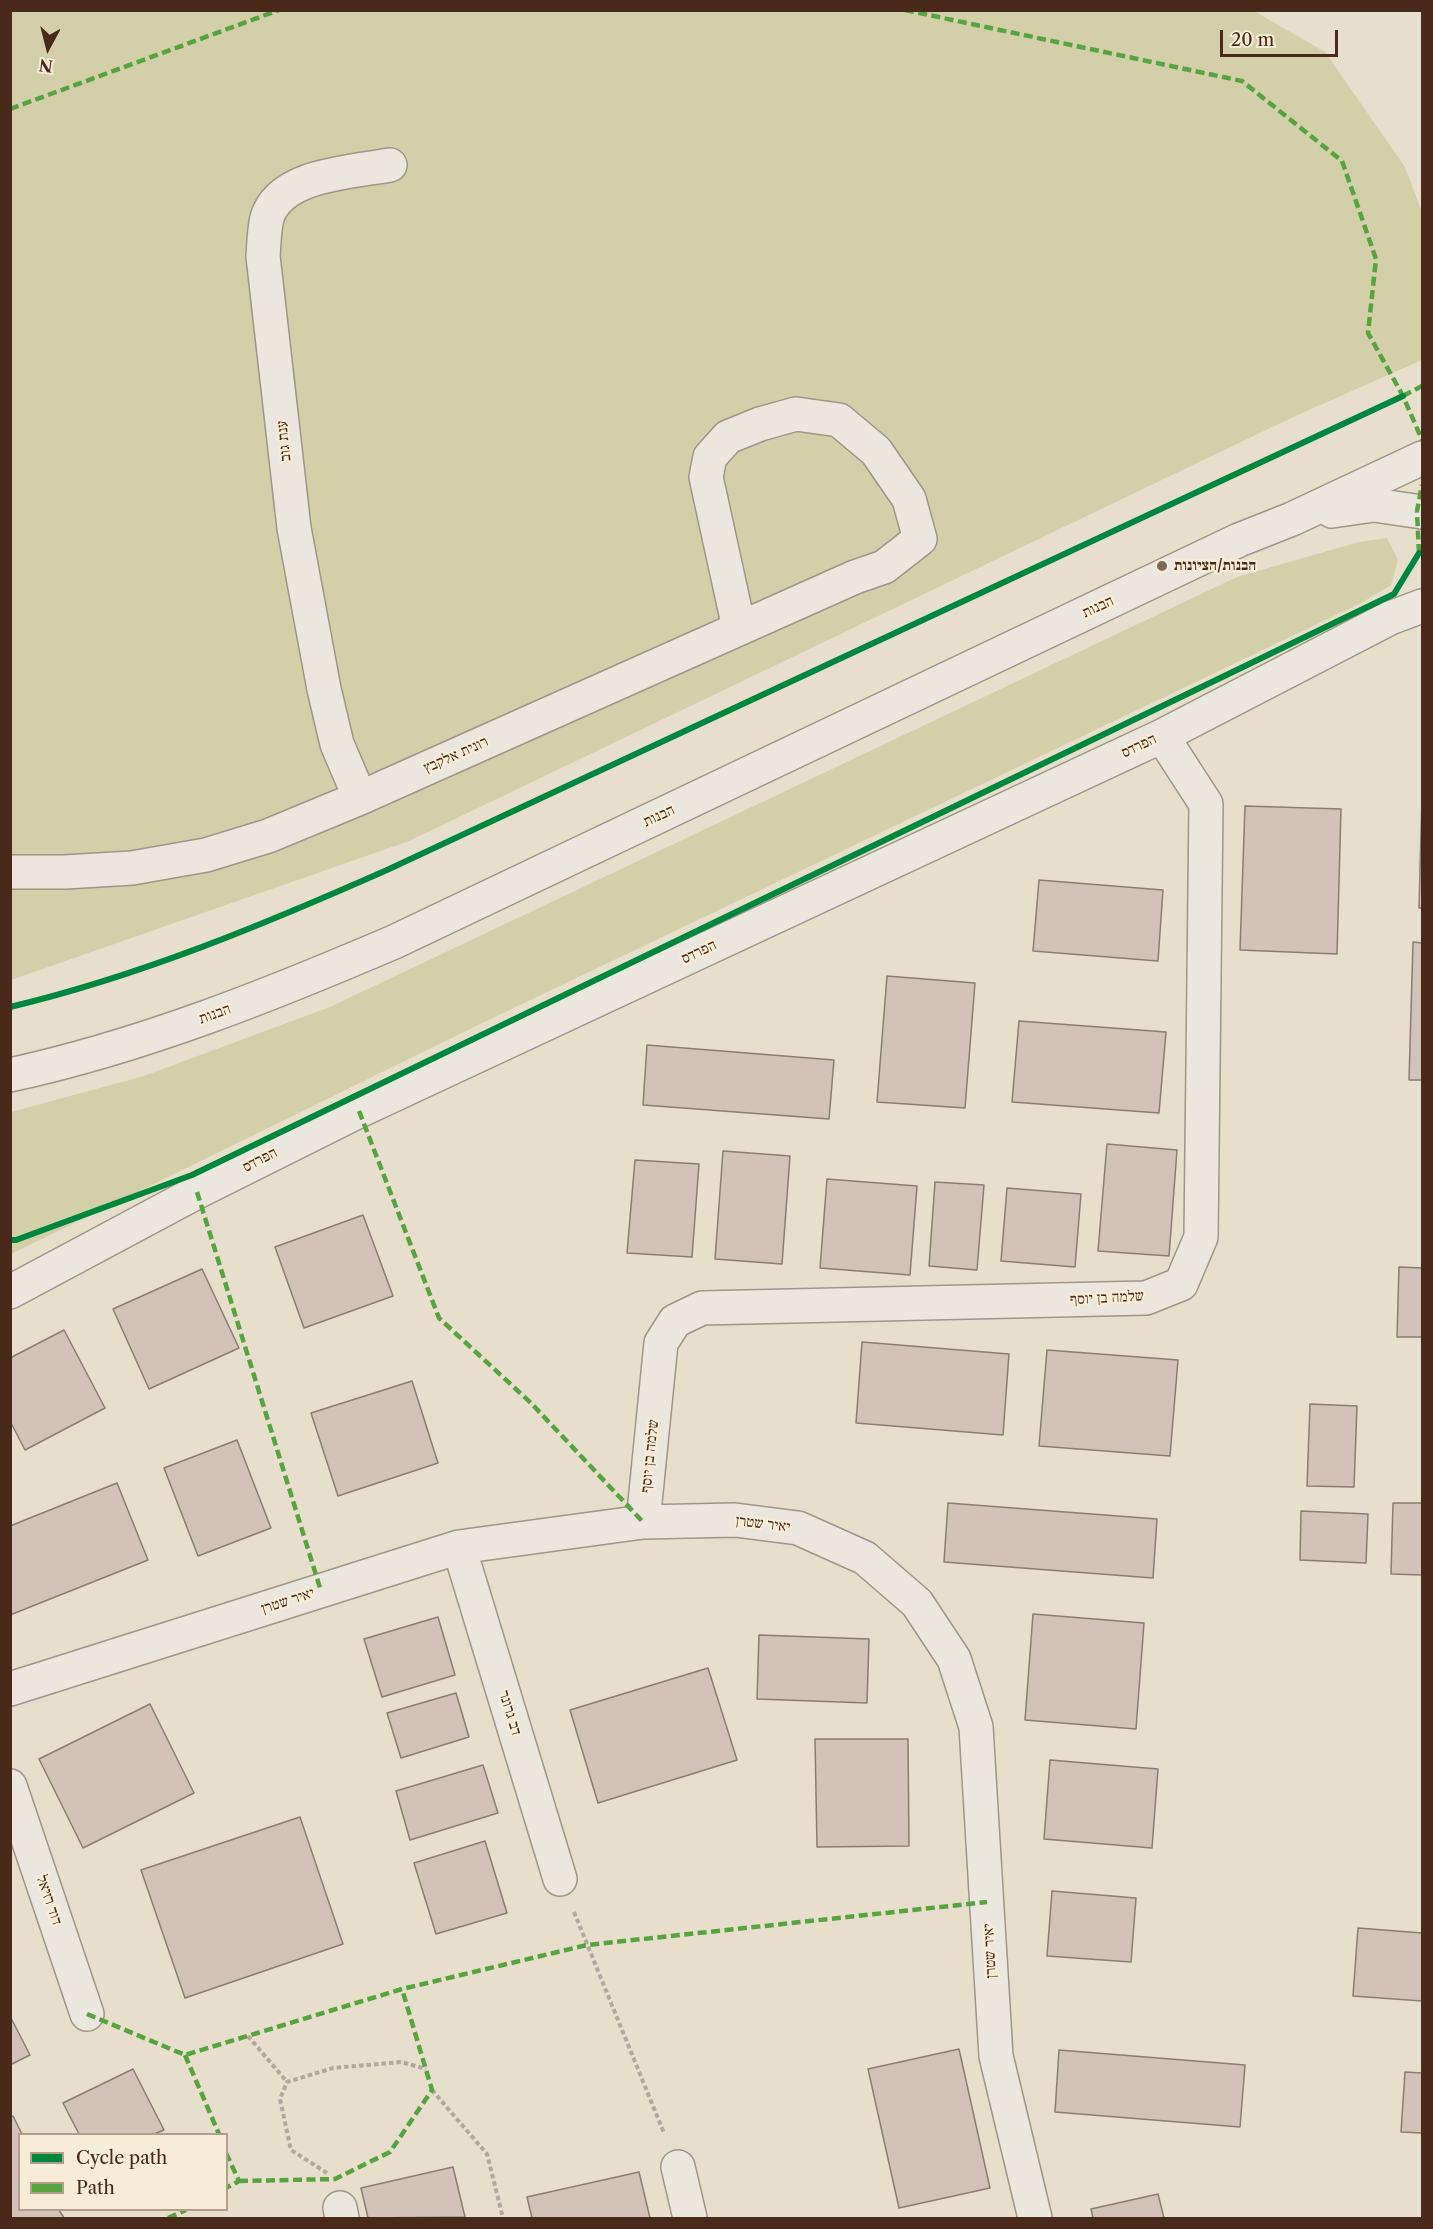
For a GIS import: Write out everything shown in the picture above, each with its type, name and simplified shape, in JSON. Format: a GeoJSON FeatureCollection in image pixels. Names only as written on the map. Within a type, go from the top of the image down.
{"type":"FeatureCollection","features":[{"type":"Feature","properties":{"kind":"street","name":"ענת גוב"},"geometry":{"type":"LineString","coordinates":[[360,798],[337,744],[324,689],[294,528],[262,256],[267,217],[281,195],[306,180],[390,165]]}},
{"type":"Feature","properties":{"kind":"street","name":"רונית אלקבץ"},"geometry":{"type":"LineString","coordinates":[[10,872],[65,872],[132,868],[206,855],[268,836],[360,798],[855,577],[884,567],[920,539],[909,500],[876,451],[838,420],[796,414],[760,424],[728,436],[710,457],[706,477],[739,628]]}},
{"type":"Feature","properties":{"kind":"street","name":"הבנות"},"geometry":{"type":"LineString","coordinates":[[10,1075],[183,1026],[296,984],[394,942],[1239,540],[1292,519],[1422,458]]}},
{"type":"Feature","properties":{"kind":"street","name":"הבנות"},"geometry":{"type":"LineString","coordinates":[[1292,519],[1374,505],[1422,512]]}},
{"type":"Feature","properties":{"kind":"street","name":"הפרדס"},"geometry":{"type":"LineString","coordinates":[[1390,618],[1422,591]]}},
{"type":"Feature","properties":{"kind":"street","name":"הפרדס"},"geometry":{"type":"LineString","coordinates":[[10,1292],[197,1192],[359,1111],[1162,736],[1390,618],[1422,606]]}},
{"type":"Feature","properties":{"kind":"street","name":"שלמה בן יוסף"},"geometry":{"type":"LineString","coordinates":[[643,1522],[661,1343],[675,1320],[702,1308],[1146,1298],[1181,1284],[1201,1237],[1206,804],[1162,736]]}},
{"type":"Feature","properties":{"kind":"street","name":"יאיר שטרן"},"geometry":{"type":"LineString","coordinates":[[10,1689],[459,1547],[643,1522],[735,1520],[798,1528],[865,1558],[916,1603],[954,1659],[976,1727],[996,2056],[1035,2218]]}},
{"type":"Feature","properties":{"kind":"street","name":"דב גרונר"},"geometry":{"type":"LineString","coordinates":[[459,1547],[560,1879]]}},
{"type":"Feature","properties":{"kind":"street","name":"דוד רזיאל"},"geometry":{"type":"LineString","coordinates":[[10,1786],[87,2014]]}},
{"type":"Feature","properties":{"kind":"street"},"geometry":{"type":"LineString","coordinates":[[678,2167],[690,2218]]}},
{"type":"Feature","properties":{"kind":"path"},"geometry":{"type":"LineString","coordinates":[[560,1879],[678,2167]]}},
{"type":"Feature","properties":{"kind":"path"},"geometry":{"type":"LineString","coordinates":[[249,2036],[287,2082]]}},
{"type":"Feature","properties":{"kind":"path"},"geometry":{"type":"LineString","coordinates":[[287,2082],[333,2068],[401,2062],[426,2069]]}},
{"type":"Feature","properties":{"kind":"path"},"geometry":{"type":"LineString","coordinates":[[287,2082],[280,2099],[291,2150],[339,2202]]}},
{"type":"Feature","properties":{"kind":"path"},"geometry":{"type":"LineString","coordinates":[[432,2090],[487,2154],[503,2218]]}},
{"type":"Feature","properties":{"kind":"shaded area"},"geometry":{"type":"Polygon","coordinates":[[[10,11],[1254,11],[1325,52],[1405,167],[1422,212],[1422,360],[1293,417],[409,841],[11,980],[10,11]]]}},
{"type":"Feature","properties":{"kind":"shaded area"},"geometry":{"type":"Polygon","coordinates":[[[1387,538],[1398,560],[1391,585],[1363,602],[476,1026],[11,1254],[11,1112],[144,1076],[330,1007],[1237,577],[1359,542],[1387,538]]]}},
{"type":"Feature","properties":{"kind":"building"},"geometry":{"type":"Polygon","coordinates":[[[1422,796],[1422,908],[1419,908],[1422,796]]]}},
{"type":"Feature","properties":{"kind":"building"},"geometry":{"type":"Polygon","coordinates":[[[1245,806],[1341,809],[1337,954],[1240,950],[1245,806]]]}},
{"type":"Feature","properties":{"kind":"building"},"geometry":{"type":"Polygon","coordinates":[[[1039,880],[1163,890],[1158,961],[1033,951],[1039,880]]]}},
{"type":"Feature","properties":{"kind":"building"},"geometry":{"type":"Polygon","coordinates":[[[1413,942],[1422,943],[1422,1080],[1409,1080],[1413,942]]]}},
{"type":"Feature","properties":{"kind":"building"},"geometry":{"type":"Polygon","coordinates":[[[887,976],[975,983],[965,1108],[877,1102],[887,976]]]}},
{"type":"Feature","properties":{"kind":"building"},"geometry":{"type":"Polygon","coordinates":[[[1019,1021],[1166,1032],[1159,1113],[1012,1102],[1019,1021]]]}},
{"type":"Feature","properties":{"kind":"building"},"geometry":{"type":"Polygon","coordinates":[[[647,1045],[834,1060],[829,1119],[643,1105],[647,1045]]]}},
{"type":"Feature","properties":{"kind":"building"},"geometry":{"type":"Polygon","coordinates":[[[1107,1144],[1177,1150],[1169,1256],[1098,1251],[1107,1144]]]}},
{"type":"Feature","properties":{"kind":"building"},"geometry":{"type":"Polygon","coordinates":[[[723,1151],[790,1156],[782,1264],[715,1259],[723,1151]]]}},
{"type":"Feature","properties":{"kind":"building"},"geometry":{"type":"Polygon","coordinates":[[[635,1160],[699,1164],[692,1257],[627,1253],[635,1160]]]}},
{"type":"Feature","properties":{"kind":"building"},"geometry":{"type":"Polygon","coordinates":[[[827,1179],[917,1186],[910,1275],[820,1268],[827,1179]]]}},
{"type":"Feature","properties":{"kind":"building"},"geometry":{"type":"Polygon","coordinates":[[[935,1182],[984,1185],[977,1270],[929,1266],[935,1182]]]}},
{"type":"Feature","properties":{"kind":"building"},"geometry":{"type":"Polygon","coordinates":[[[1007,1188],[1081,1194],[1075,1267],[1001,1261],[1007,1188]]]}},
{"type":"Feature","properties":{"kind":"building"},"geometry":{"type":"Polygon","coordinates":[[[363,1215],[393,1296],[304,1328],[275,1247],[363,1215]]]}},
{"type":"Feature","properties":{"kind":"building"},"geometry":{"type":"Polygon","coordinates":[[[1399,1267],[1422,1268],[1422,1337],[1397,1337],[1399,1267]]]}},
{"type":"Feature","properties":{"kind":"building"},"geometry":{"type":"Polygon","coordinates":[[[202,1269],[239,1348],[149,1389],[113,1309],[202,1269]]]}},
{"type":"Feature","properties":{"kind":"building"},"geometry":{"type":"Polygon","coordinates":[[[64,1330],[105,1408],[25,1450],[10,1421],[10,1358],[64,1330]]]}},
{"type":"Feature","properties":{"kind":"building"},"geometry":{"type":"Polygon","coordinates":[[[862,1342],[1009,1354],[1003,1435],[856,1423],[862,1342]]]}},
{"type":"Feature","properties":{"kind":"building"},"geometry":{"type":"Polygon","coordinates":[[[1047,1350],[1178,1360],[1170,1456],[1039,1446],[1047,1350]]]}},
{"type":"Feature","properties":{"kind":"building"},"geometry":{"type":"Polygon","coordinates":[[[412,1381],[438,1463],[338,1496],[311,1413],[412,1381]]]}},
{"type":"Feature","properties":{"kind":"building"},"geometry":{"type":"Polygon","coordinates":[[[1310,1404],[1357,1406],[1354,1487],[1307,1486],[1310,1404]]]}},
{"type":"Feature","properties":{"kind":"building"},"geometry":{"type":"Polygon","coordinates":[[[237,1440],[271,1528],[198,1556],[164,1468],[237,1440]]]}},
{"type":"Feature","properties":{"kind":"building"},"geometry":{"type":"Polygon","coordinates":[[[117,1483],[148,1560],[10,1615],[10,1526],[117,1483]]]}},
{"type":"Feature","properties":{"kind":"building"},"geometry":{"type":"Polygon","coordinates":[[[948,1503],[1157,1519],[1153,1578],[944,1562],[948,1503]]]}},
{"type":"Feature","properties":{"kind":"building"},"geometry":{"type":"Polygon","coordinates":[[[1393,1503],[1422,1503],[1422,1575],[1391,1574],[1393,1503]]]}},
{"type":"Feature","properties":{"kind":"building"},"geometry":{"type":"Polygon","coordinates":[[[1301,1511],[1368,1514],[1366,1563],[1300,1560],[1301,1511]]]}},
{"type":"Feature","properties":{"kind":"building"},"geometry":{"type":"Polygon","coordinates":[[[1033,1614],[1144,1623],[1136,1729],[1025,1720],[1033,1614]]]}},
{"type":"Feature","properties":{"kind":"building"},"geometry":{"type":"Polygon","coordinates":[[[438,1617],[455,1675],[382,1697],[364,1639],[438,1617]]]}},
{"type":"Feature","properties":{"kind":"building"},"geometry":{"type":"Polygon","coordinates":[[[759,1635],[869,1639],[867,1703],[757,1699],[759,1635]]]}},
{"type":"Feature","properties":{"kind":"building"},"geometry":{"type":"Polygon","coordinates":[[[708,1668],[737,1760],[598,1803],[570,1710],[708,1668]]]}},
{"type":"Feature","properties":{"kind":"building"},"geometry":{"type":"Polygon","coordinates":[[[456,1693],[469,1737],[401,1758],[387,1713],[456,1693]]]}},
{"type":"Feature","properties":{"kind":"building"},"geometry":{"type":"Polygon","coordinates":[[[150,1704],[194,1793],[83,1848],[39,1759],[150,1704]]]}},
{"type":"Feature","properties":{"kind":"building"},"geometry":{"type":"Polygon","coordinates":[[[815,1739],[908,1739],[909,1846],[817,1847],[815,1739]]]}},
{"type":"Feature","properties":{"kind":"building"},"geometry":{"type":"Polygon","coordinates":[[[1050,1760],[1158,1769],[1152,1848],[1044,1839],[1050,1760]]]}},
{"type":"Feature","properties":{"kind":"building"},"geometry":{"type":"Polygon","coordinates":[[[483,1765],[498,1813],[410,1840],[396,1791],[483,1765]]]}},
{"type":"Feature","properties":{"kind":"building"},"geometry":{"type":"Polygon","coordinates":[[[300,1817],[343,1944],[185,1998],[141,1870],[300,1817]]]}},
{"type":"Feature","properties":{"kind":"building"},"geometry":{"type":"Polygon","coordinates":[[[485,1841],[507,1913],[436,1934],[414,1863],[485,1841]]]}},
{"type":"Feature","properties":{"kind":"building"},"geometry":{"type":"Polygon","coordinates":[[[1052,1891],[1136,1898],[1131,1962],[1047,1956],[1052,1891]]]}},
{"type":"Feature","properties":{"kind":"building"},"geometry":{"type":"Polygon","coordinates":[[[1358,1928],[1422,1933],[1422,2001],[1353,1996],[1358,1928]]]}},
{"type":"Feature","properties":{"kind":"building"},"geometry":{"type":"Polygon","coordinates":[[[10,2016],[30,2055],[10,2065],[10,2016]]]}},
{"type":"Feature","properties":{"kind":"building"},"geometry":{"type":"Polygon","coordinates":[[[959,2049],[990,2188],[899,2208],[868,2069],[959,2049]]]}},
{"type":"Feature","properties":{"kind":"building"},"geometry":{"type":"Polygon","coordinates":[[[1059,2050],[1245,2065],[1240,2127],[1055,2112],[1059,2050]]]}},
{"type":"Feature","properties":{"kind":"building"},"geometry":{"type":"Polygon","coordinates":[[[133,2069],[164,2130],[156,2133],[78,2133],[63,2103],[133,2069]]]}},
{"type":"Feature","properties":{"kind":"building"},"geometry":{"type":"Polygon","coordinates":[[[1405,2072],[1422,2073],[1422,2133],[1401,2132],[1405,2072]]]}},
{"type":"Feature","properties":{"kind":"building"},"geometry":{"type":"Polygon","coordinates":[[[13,2116],[22,2133],[18,2133],[18,2211],[60,2211],[64,2218],[10,2218],[10,2118],[13,2116]]]}},
{"type":"Feature","properties":{"kind":"building"},"geometry":{"type":"Polygon","coordinates":[[[453,2167],[465,2217],[368,2218],[361,2188],[453,2167]]]}},
{"type":"Feature","properties":{"kind":"building"},"geometry":{"type":"Polygon","coordinates":[[[639,2172],[650,2218],[532,2218],[527,2197],[639,2172]]]}},
{"type":"Feature","properties":{"kind":"building"},"geometry":{"type":"Polygon","coordinates":[[[1158,2194],[1164,2218],[1093,2218],[1091,2209],[1158,2194]]]}},
{"type":"Feature","properties":{"kind":"marked path"},"geometry":{"type":"LineString","coordinates":[[10,109],[279,10]]}},
{"type":"Feature","properties":{"kind":"marked path"},"geometry":{"type":"LineString","coordinates":[[905,10],[1242,81],[1342,161],[1376,259],[1368,333],[1403,396],[1422,440]]}},
{"type":"Feature","properties":{"kind":"marked path"},"geometry":{"type":"LineString","coordinates":[[1403,396],[1422,386]]}},
{"type":"Feature","properties":{"kind":"marked path"},"geometry":{"type":"LineString","coordinates":[[1419,553],[1417,511],[1422,485]]}},
{"type":"Feature","properties":{"kind":"marked path"},"geometry":{"type":"LineString","coordinates":[[359,1111],[439,1318],[531,1403],[643,1522]]}},
{"type":"Feature","properties":{"kind":"marked path"},"geometry":{"type":"LineString","coordinates":[[197,1192],[321,1591]]}},
{"type":"Feature","properties":{"kind":"marked path"},"geometry":{"type":"LineString","coordinates":[[87,2014],[185,2055],[402,1989],[587,1945],[987,1902]]}},
{"type":"Feature","properties":{"kind":"marked path"},"geometry":{"type":"LineString","coordinates":[[239,2181],[335,2179],[390,2152],[432,2090],[402,1989]]}},
{"type":"Feature","properties":{"kind":"marked path"},"geometry":{"type":"LineString","coordinates":[[185,2055],[219,2133]]}},
{"type":"Feature","properties":{"kind":"marked path"},"geometry":{"type":"LineString","coordinates":[[228,2157],[239,2181],[228,2187]]}},
{"type":"Feature","properties":{"kind":"marked path"},"geometry":{"type":"LineString","coordinates":[[168,2218],[184,2211]]}},
{"type":"Feature","properties":{"kind":"cycle path"},"geometry":{"type":"LineString","coordinates":[[10,1007],[107,980],[202,947],[387,870],[1403,396]]}},
{"type":"Feature","properties":{"kind":"cycle path"},"geometry":{"type":"LineString","coordinates":[[10,1240],[16,1240],[192,1175],[1394,594],[1419,553]]}},
{"type":"Feature","properties":{"kind":"place","name":"הבנות/הציונות"},"geometry":{"type":"Point","coordinates":[1162,566]}}]}
